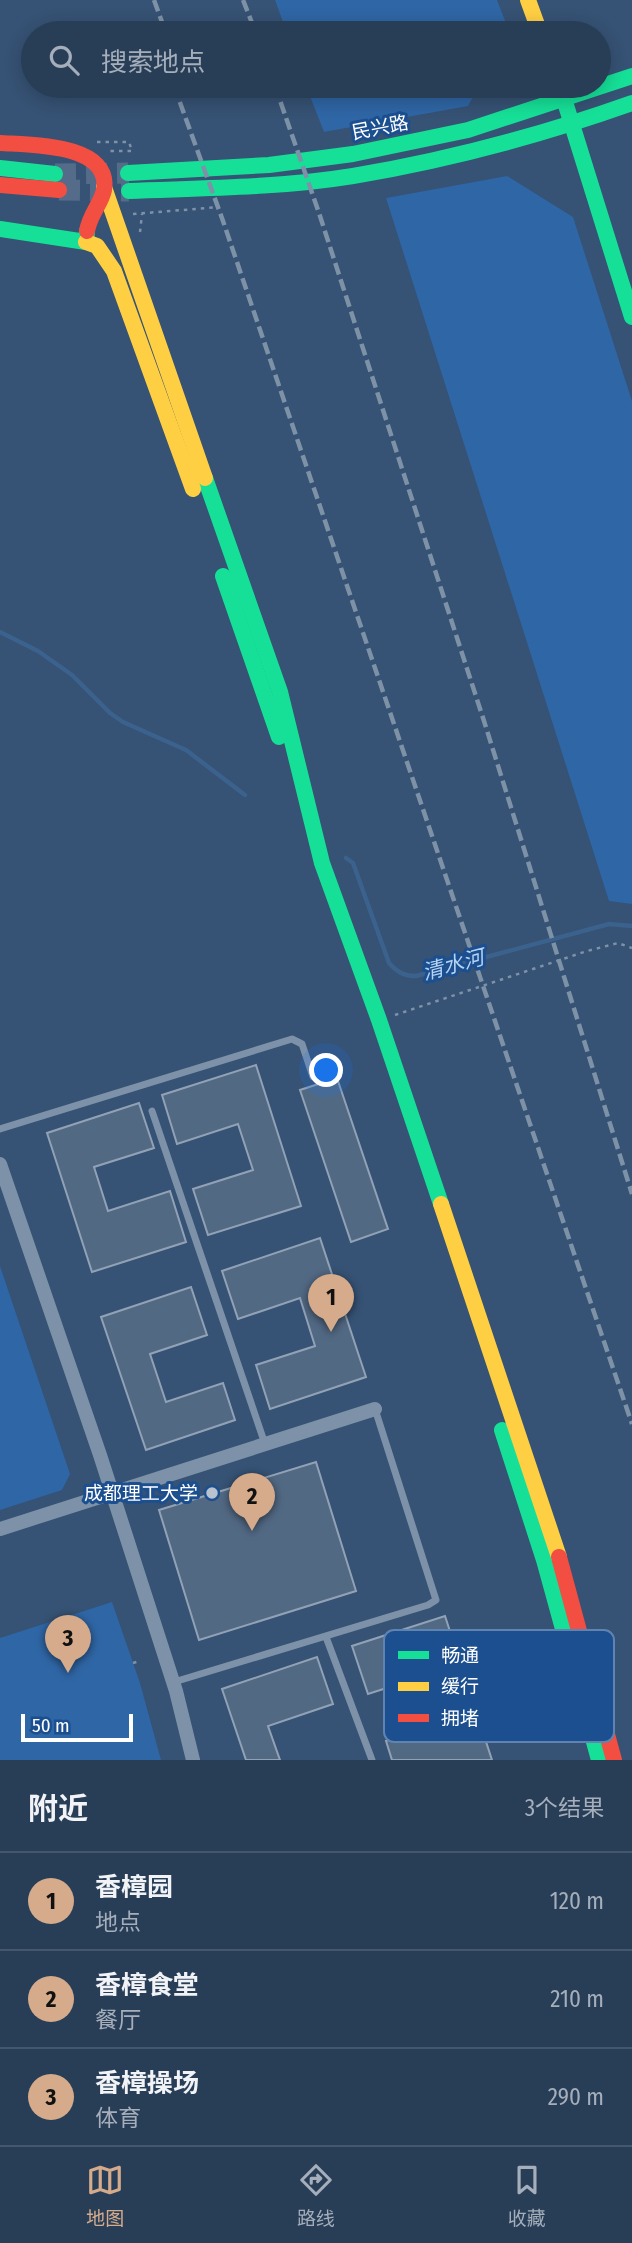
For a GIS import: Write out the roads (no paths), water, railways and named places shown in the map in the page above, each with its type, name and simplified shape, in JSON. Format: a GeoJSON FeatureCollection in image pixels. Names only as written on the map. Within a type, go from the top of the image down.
{"type":"FeatureCollection","features":[{"type":"Feature","properties":{"kind":"street"},"geometry":{"type":"LineString","coordinates":[[528,0],[536,21]]}},
{"type":"Feature","properties":{"kind":"street","name":"民兴路"},"geometry":{"type":"LineString","coordinates":[[611,81],[632,76]]}},
{"type":"Feature","properties":{"kind":"street","name":"民兴路"},"geometry":{"type":"LineString","coordinates":[[128,173],[269,165],[353,154],[468,130],[550,98]]}},
{"type":"Feature","properties":{"kind":"street"},"geometry":{"type":"LineString","coordinates":[[565,98],[632,317]]}},
{"type":"Feature","properties":{"kind":"street"},"geometry":{"type":"LineString","coordinates":[[129,191],[271,185],[351,176],[427,162],[573,124],[632,103]]}},
{"type":"Feature","properties":{"kind":"street"},"geometry":{"type":"LineString","coordinates":[[0,143],[76,150],[90,158],[97,166],[281,692],[322,863],[471,1289],[559,1558],[579,1630]]}},
{"type":"Feature","properties":{"kind":"street"},"geometry":{"type":"LineString","coordinates":[[0,168],[57,182],[0,185]]}},
{"type":"Feature","properties":{"kind":"street"},"geometry":{"type":"LineString","coordinates":[[86,242],[91,213],[104,187]]}},
{"type":"Feature","properties":{"kind":"street"},"geometry":{"type":"LineString","coordinates":[[0,229],[97,246],[120,285],[288,764],[311,866],[416,1166],[503,1432],[563,1630]]}},
{"type":"Feature","properties":{"kind":"street"},"geometry":{"type":"LineString","coordinates":[[0,1164],[173,1682],[193,1760]]}},
{"type":"Feature","properties":{"kind":"street"},"geometry":{"type":"LineString","coordinates":[[0,1529],[375,1409]]}},
{"type":"Feature","properties":{"kind":"street"},"geometry":{"type":"LineString","coordinates":[[594,1742],[599,1760]]}},
{"type":"Feature","properties":{"kind":"street"},"geometry":{"type":"LineString","coordinates":[[609,1742],[614,1760]]}},
{"type":"Feature","properties":{"kind":"lane"},"geometry":{"type":"LineString","coordinates":[[0,1129],[292,1039],[302,1044],[313,1077]]}},
{"type":"Feature","properties":{"kind":"lane"},"geometry":{"type":"LineString","coordinates":[[152,1111],[265,1445]]}},
{"type":"Feature","properties":{"kind":"lane"},"geometry":{"type":"LineString","coordinates":[[173,1682],[326,1637],[428,1605],[436,1600],[375,1409]]}},
{"type":"Feature","properties":{"kind":"lane"},"geometry":{"type":"LineString","coordinates":[[326,1637],[372,1760]]}},
{"type":"Feature","properties":{"kind":"waterway","name":"清水河"},"geometry":{"type":"LineString","coordinates":[[0,632],[38,651],[72,675],[110,713],[123,722],[186,750],[245,795]]}},
{"type":"Feature","properties":{"kind":"waterway","name":"清水河"},"geometry":{"type":"LineString","coordinates":[[346,858],[353,863],[389,963],[408,975],[416,976],[609,924],[632,926]]}},
{"type":"Feature","properties":{"kind":"tunnel"},"geometry":{"type":"LineString","coordinates":[[55,174],[128,173]]}},
{"type":"Feature","properties":{"kind":"tunnel"},"geometry":{"type":"LineString","coordinates":[[59,190],[129,191]]}},
{"type":"Feature","properties":{"kind":"railway"},"geometry":{"type":"LineString","coordinates":[[154,0],[162,21]]}},
{"type":"Feature","properties":{"kind":"railway"},"geometry":{"type":"LineString","coordinates":[[243,0],[251,21]]}},
{"type":"Feature","properties":{"kind":"railway"},"geometry":{"type":"LineString","coordinates":[[178,98],[223,221],[632,1424]]}},
{"type":"Feature","properties":{"kind":"railway"},"geometry":{"type":"LineString","coordinates":[[279,98],[484,721],[632,1194]]}},
{"type":"Feature","properties":{"kind":"place","name":"香樟园"},"geometry":{"type":"Point","coordinates":[331,1332]}},
{"type":"Feature","properties":{"kind":"place","name":"成都理工大学"},"geometry":{"type":"Point","coordinates":[212,1493]}},
{"type":"Feature","properties":{"kind":"place","name":"香樟食堂"},"geometry":{"type":"Point","coordinates":[252,1531]}},
{"type":"Feature","properties":{"kind":"place","name":"香樟操场"},"geometry":{"type":"Point","coordinates":[68,1673]}}]}
